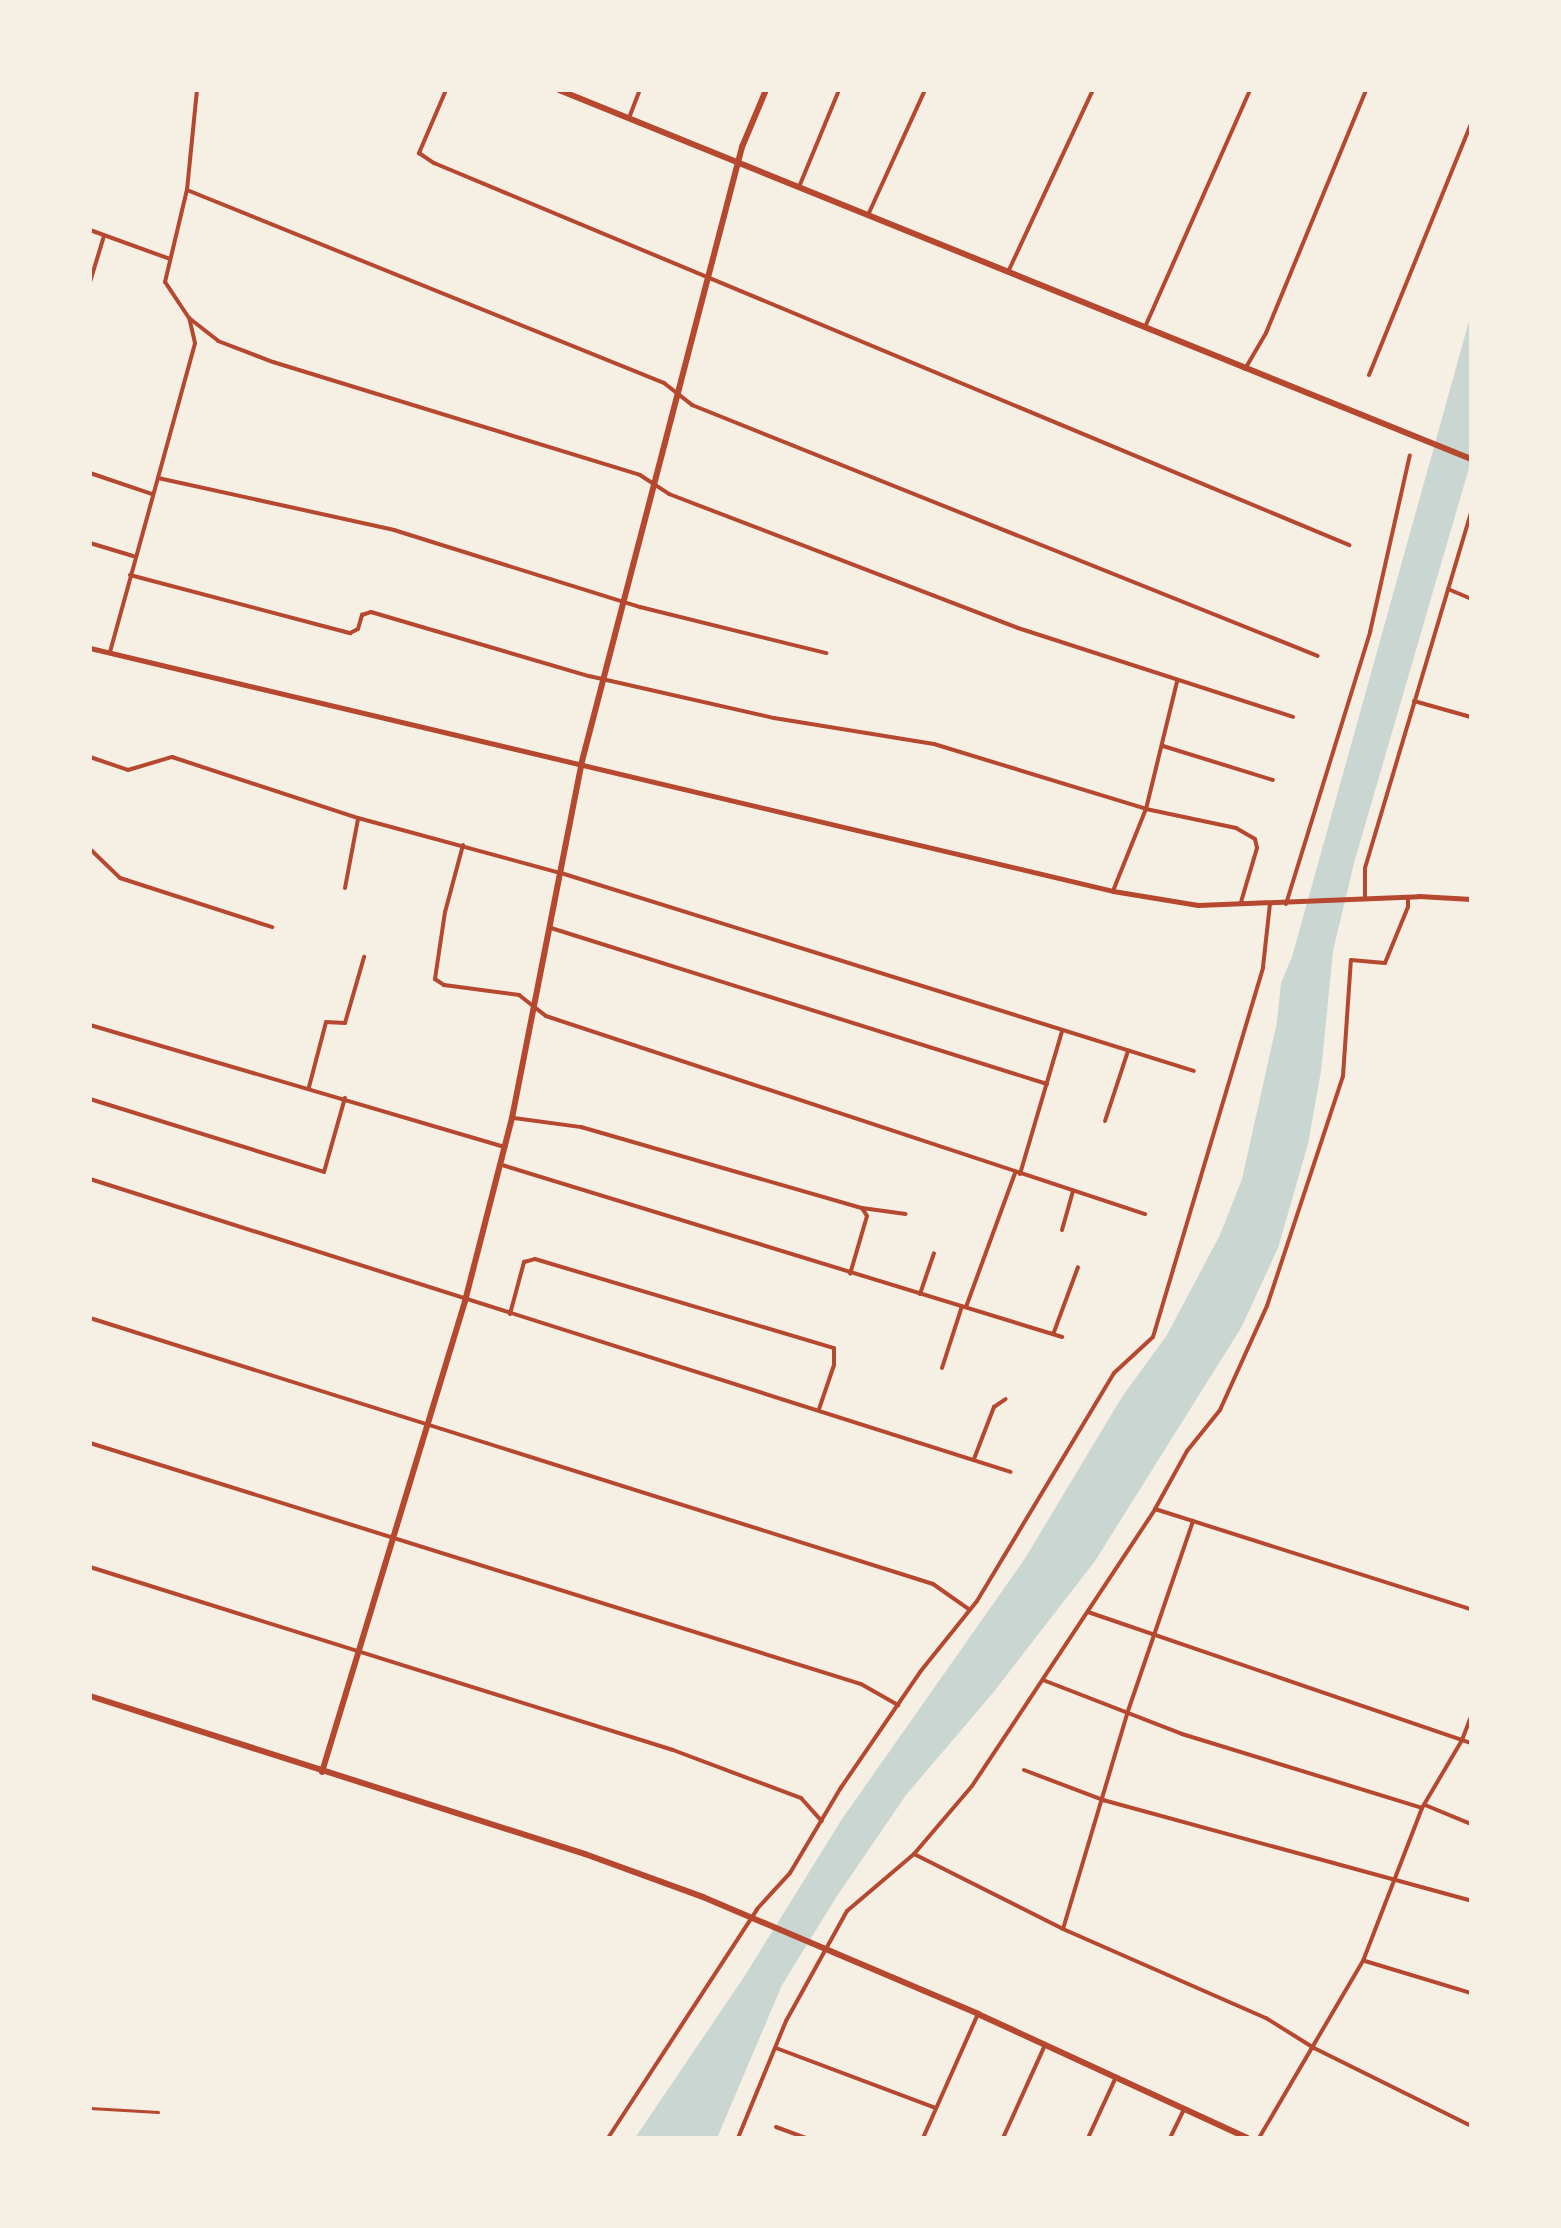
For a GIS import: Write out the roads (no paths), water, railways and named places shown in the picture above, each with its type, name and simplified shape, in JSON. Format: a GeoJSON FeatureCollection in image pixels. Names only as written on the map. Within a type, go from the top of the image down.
{"type":"FeatureCollection","features":[{"type":"Feature","properties":{"kind":"main road"},"geometry":{"type":"LineString","coordinates":[[559,90],[1471,459]]}},
{"type":"Feature","properties":{"kind":"main road"},"geometry":{"type":"LineString","coordinates":[[322,1772],[466,1302],[512,1118],[581,765],[738,163],[766,90]]}},
{"type":"Feature","properties":{"kind":"main road"},"geometry":{"type":"LineString","coordinates":[[90,1696],[585,1854],[751,1917],[978,2014],[1247,2138]]}},
{"type":"Feature","properties":{"kind":"street"},"geometry":{"type":"LineString","coordinates":[[196,90],[187,190],[170,259],[167,292],[188,318],[218,341],[273,362],[640,476],[654,485],[1018,628],[1293,717]]}},
{"type":"Feature","properties":{"kind":"street"},"geometry":{"type":"LineString","coordinates":[[446,90],[419,154],[708,280],[1349,545]]}},
{"type":"Feature","properties":{"kind":"street"},"geometry":{"type":"LineString","coordinates":[[628,119],[640,90]]}},
{"type":"Feature","properties":{"kind":"street"},"geometry":{"type":"LineString","coordinates":[[798,188],[839,90]]}},
{"type":"Feature","properties":{"kind":"street"},"geometry":{"type":"LineString","coordinates":[[868,215],[925,90]]}},
{"type":"Feature","properties":{"kind":"street"},"geometry":{"type":"LineString","coordinates":[[1008,272],[1093,90]]}},
{"type":"Feature","properties":{"kind":"street"},"geometry":{"type":"LineString","coordinates":[[1145,327],[1250,90]]}},
{"type":"Feature","properties":{"kind":"street"},"geometry":{"type":"LineString","coordinates":[[1246,369],[1266,334],[1366,90]]}},
{"type":"Feature","properties":{"kind":"street"},"geometry":{"type":"LineString","coordinates":[[1370,375],[1471,124]]}},
{"type":"Feature","properties":{"kind":"street"},"geometry":{"type":"LineString","coordinates":[[187,190],[664,383],[692,405],[1318,656]]}},
{"type":"Feature","properties":{"kind":"street"},"geometry":{"type":"LineString","coordinates":[[90,230],[170,259]]}},
{"type":"Feature","properties":{"kind":"street"},"geometry":{"type":"LineString","coordinates":[[90,282],[104,236]]}},
{"type":"Feature","properties":{"kind":"street"},"geometry":{"type":"LineString","coordinates":[[110,652],[195,343],[188,318]]}},
{"type":"Feature","properties":{"kind":"street"},"geometry":{"type":"LineString","coordinates":[[1286,904],[1370,632],[1410,455]]}},
{"type":"Feature","properties":{"kind":"street"},"geometry":{"type":"LineString","coordinates":[[90,473],[153,494]]}},
{"type":"Feature","properties":{"kind":"street"},"geometry":{"type":"LineString","coordinates":[[158,478],[394,530],[624,600],[826,653]]}},
{"type":"Feature","properties":{"kind":"street"},"geometry":{"type":"LineString","coordinates":[[1361,898],[1365,868],[1471,512]]}},
{"type":"Feature","properties":{"kind":"street"},"geometry":{"type":"LineString","coordinates":[[90,543],[136,556]]}},
{"type":"Feature","properties":{"kind":"street"},"geometry":{"type":"LineString","coordinates":[[130,575],[350,633],[358,629],[362,616],[372,612],[603,679],[774,718],[934,744],[1146,809],[1236,828],[1254,839],[1256,848],[1240,905]]}},
{"type":"Feature","properties":{"kind":"street"},"geometry":{"type":"LineString","coordinates":[[1446,589],[1471,599]]}},
{"type":"Feature","properties":{"kind":"street"},"geometry":{"type":"LineString","coordinates":[[90,648],[1113,891],[1198,905],[1361,898],[1471,899]]}},
{"type":"Feature","properties":{"kind":"street"},"geometry":{"type":"LineString","coordinates":[[1113,891],[1146,809],[1177,682]]}},
{"type":"Feature","properties":{"kind":"street"},"geometry":{"type":"LineString","coordinates":[[1414,701],[1471,717]]}},
{"type":"Feature","properties":{"kind":"street"},"geometry":{"type":"LineString","coordinates":[[1162,745],[1273,780]]}},
{"type":"Feature","properties":{"kind":"street"},"geometry":{"type":"LineString","coordinates":[[90,757],[128,770],[172,757],[358,818],[561,873],[1194,1071]]}},
{"type":"Feature","properties":{"kind":"street"},"geometry":{"type":"LineString","coordinates":[[345,888],[358,818]]}},
{"type":"Feature","properties":{"kind":"street"},"geometry":{"type":"LineString","coordinates":[[463,845],[445,912],[434,980],[444,985],[520,995],[546,1016],[1145,1214]]}},
{"type":"Feature","properties":{"kind":"street"},"geometry":{"type":"LineString","coordinates":[[90,849],[120,878],[272,927]]}},
{"type":"Feature","properties":{"kind":"street"},"geometry":{"type":"LineString","coordinates":[[738,2138],[786,2021],[847,1911],[914,1854],[972,1786],[1155,1509],[1187,1451],[1220,1410],[1267,1306],[1343,1076],[1351,960],[1384,963],[1408,907],[1408,897]]}},
{"type":"Feature","properties":{"kind":"street"},"geometry":{"type":"LineString","coordinates":[[608,2138],[751,1917],[790,1873],[898,1704],[970,1610],[1114,1373],[1152,1337],[1263,967],[1270,904]]}},
{"type":"Feature","properties":{"kind":"street"},"geometry":{"type":"LineString","coordinates":[[550,927],[1048,1084]]}},
{"type":"Feature","properties":{"kind":"street"},"geometry":{"type":"LineString","coordinates":[[308,1087],[326,1022],[345,1023],[364,957]]}},
{"type":"Feature","properties":{"kind":"street"},"geometry":{"type":"LineString","coordinates":[[90,1024],[505,1146]]}},
{"type":"Feature","properties":{"kind":"street"},"geometry":{"type":"LineString","coordinates":[[942,1368],[1018,1174],[1062,1031]]}},
{"type":"Feature","properties":{"kind":"street"},"geometry":{"type":"LineString","coordinates":[[1105,1121],[1128,1051]]}},
{"type":"Feature","properties":{"kind":"street"},"geometry":{"type":"LineString","coordinates":[[90,1099],[324,1172],[346,1098]]}},
{"type":"Feature","properties":{"kind":"street"},"geometry":{"type":"LineString","coordinates":[[512,1118],[581,1127],[862,1208],[906,1214]]}},
{"type":"Feature","properties":{"kind":"street"},"geometry":{"type":"LineString","coordinates":[[501,1165],[1062,1336]]}},
{"type":"Feature","properties":{"kind":"street"},"geometry":{"type":"LineString","coordinates":[[90,1179],[466,1302],[1011,1472]]}},
{"type":"Feature","properties":{"kind":"street"},"geometry":{"type":"LineString","coordinates":[[1062,1230],[1072,1191]]}},
{"type":"Feature","properties":{"kind":"street"},"geometry":{"type":"LineString","coordinates":[[850,1274],[868,1216],[862,1208]]}},
{"type":"Feature","properties":{"kind":"street"},"geometry":{"type":"LineString","coordinates":[[920,1294],[934,1253]]}},
{"type":"Feature","properties":{"kind":"street"},"geometry":{"type":"LineString","coordinates":[[510,1314],[524,1262],[535,1259],[834,1348],[834,1365],[818,1411]]}},
{"type":"Feature","properties":{"kind":"street"},"geometry":{"type":"LineString","coordinates":[[1053,1334],[1078,1266]]}},
{"type":"Feature","properties":{"kind":"street"},"geometry":{"type":"LineString","coordinates":[[90,1318],[933,1584],[970,1610]]}},
{"type":"Feature","properties":{"kind":"street"},"geometry":{"type":"LineString","coordinates":[[973,1460],[994,1407],[1006,1399]]}},
{"type":"Feature","properties":{"kind":"street"},"geometry":{"type":"LineString","coordinates":[[90,1443],[861,1684],[898,1704]]}},
{"type":"Feature","properties":{"kind":"street"},"geometry":{"type":"LineString","coordinates":[[1155,1509],[1471,1609]]}},
{"type":"Feature","properties":{"kind":"street"},"geometry":{"type":"LineString","coordinates":[[1063,1929],[1128,1712],[1193,1521]]}},
{"type":"Feature","properties":{"kind":"street"},"geometry":{"type":"LineString","coordinates":[[90,1566],[673,1750],[802,1798],[822,1821]]}},
{"type":"Feature","properties":{"kind":"street"},"geometry":{"type":"LineString","coordinates":[[1088,1612],[1154,1638],[1471,1743]]}},
{"type":"Feature","properties":{"kind":"street"},"geometry":{"type":"LineString","coordinates":[[1043,1680],[1196,1738],[1471,1824]]}},
{"type":"Feature","properties":{"kind":"street"},"geometry":{"type":"LineString","coordinates":[[1259,2138],[1363,1961],[1392,1876],[1423,1806],[1462,1740],[1471,1716]]}},
{"type":"Feature","properties":{"kind":"street"},"geometry":{"type":"LineString","coordinates":[[1024,1770],[1102,1800],[1392,1876],[1471,1901]]}},
{"type":"Feature","properties":{"kind":"street"},"geometry":{"type":"LineString","coordinates":[[914,1854],[1063,1929],[1266,2018],[1314,2048],[1471,2126]]}},
{"type":"Feature","properties":{"kind":"street"},"geometry":{"type":"LineString","coordinates":[[1363,1961],[1471,1992]]}},
{"type":"Feature","properties":{"kind":"street"},"geometry":{"type":"LineString","coordinates":[[923,2138],[978,2014]]}},
{"type":"Feature","properties":{"kind":"street"},"geometry":{"type":"LineString","coordinates":[[1003,2138],[1045,2044]]}},
{"type":"Feature","properties":{"kind":"street"},"geometry":{"type":"LineString","coordinates":[[776,2048],[936,2108]]}},
{"type":"Feature","properties":{"kind":"street"},"geometry":{"type":"LineString","coordinates":[[1088,2138],[1116,2077]]}},
{"type":"Feature","properties":{"kind":"street"},"geometry":{"type":"LineString","coordinates":[[1170,2138],[1184,2108]]}},
{"type":"Feature","properties":{"kind":"street"},"geometry":{"type":"LineString","coordinates":[[776,2127],[807,2138]]}},
{"type":"Feature","properties":{"kind":"lane"},"geometry":{"type":"LineString","coordinates":[[90,2108],[158,2112]]}}]}
